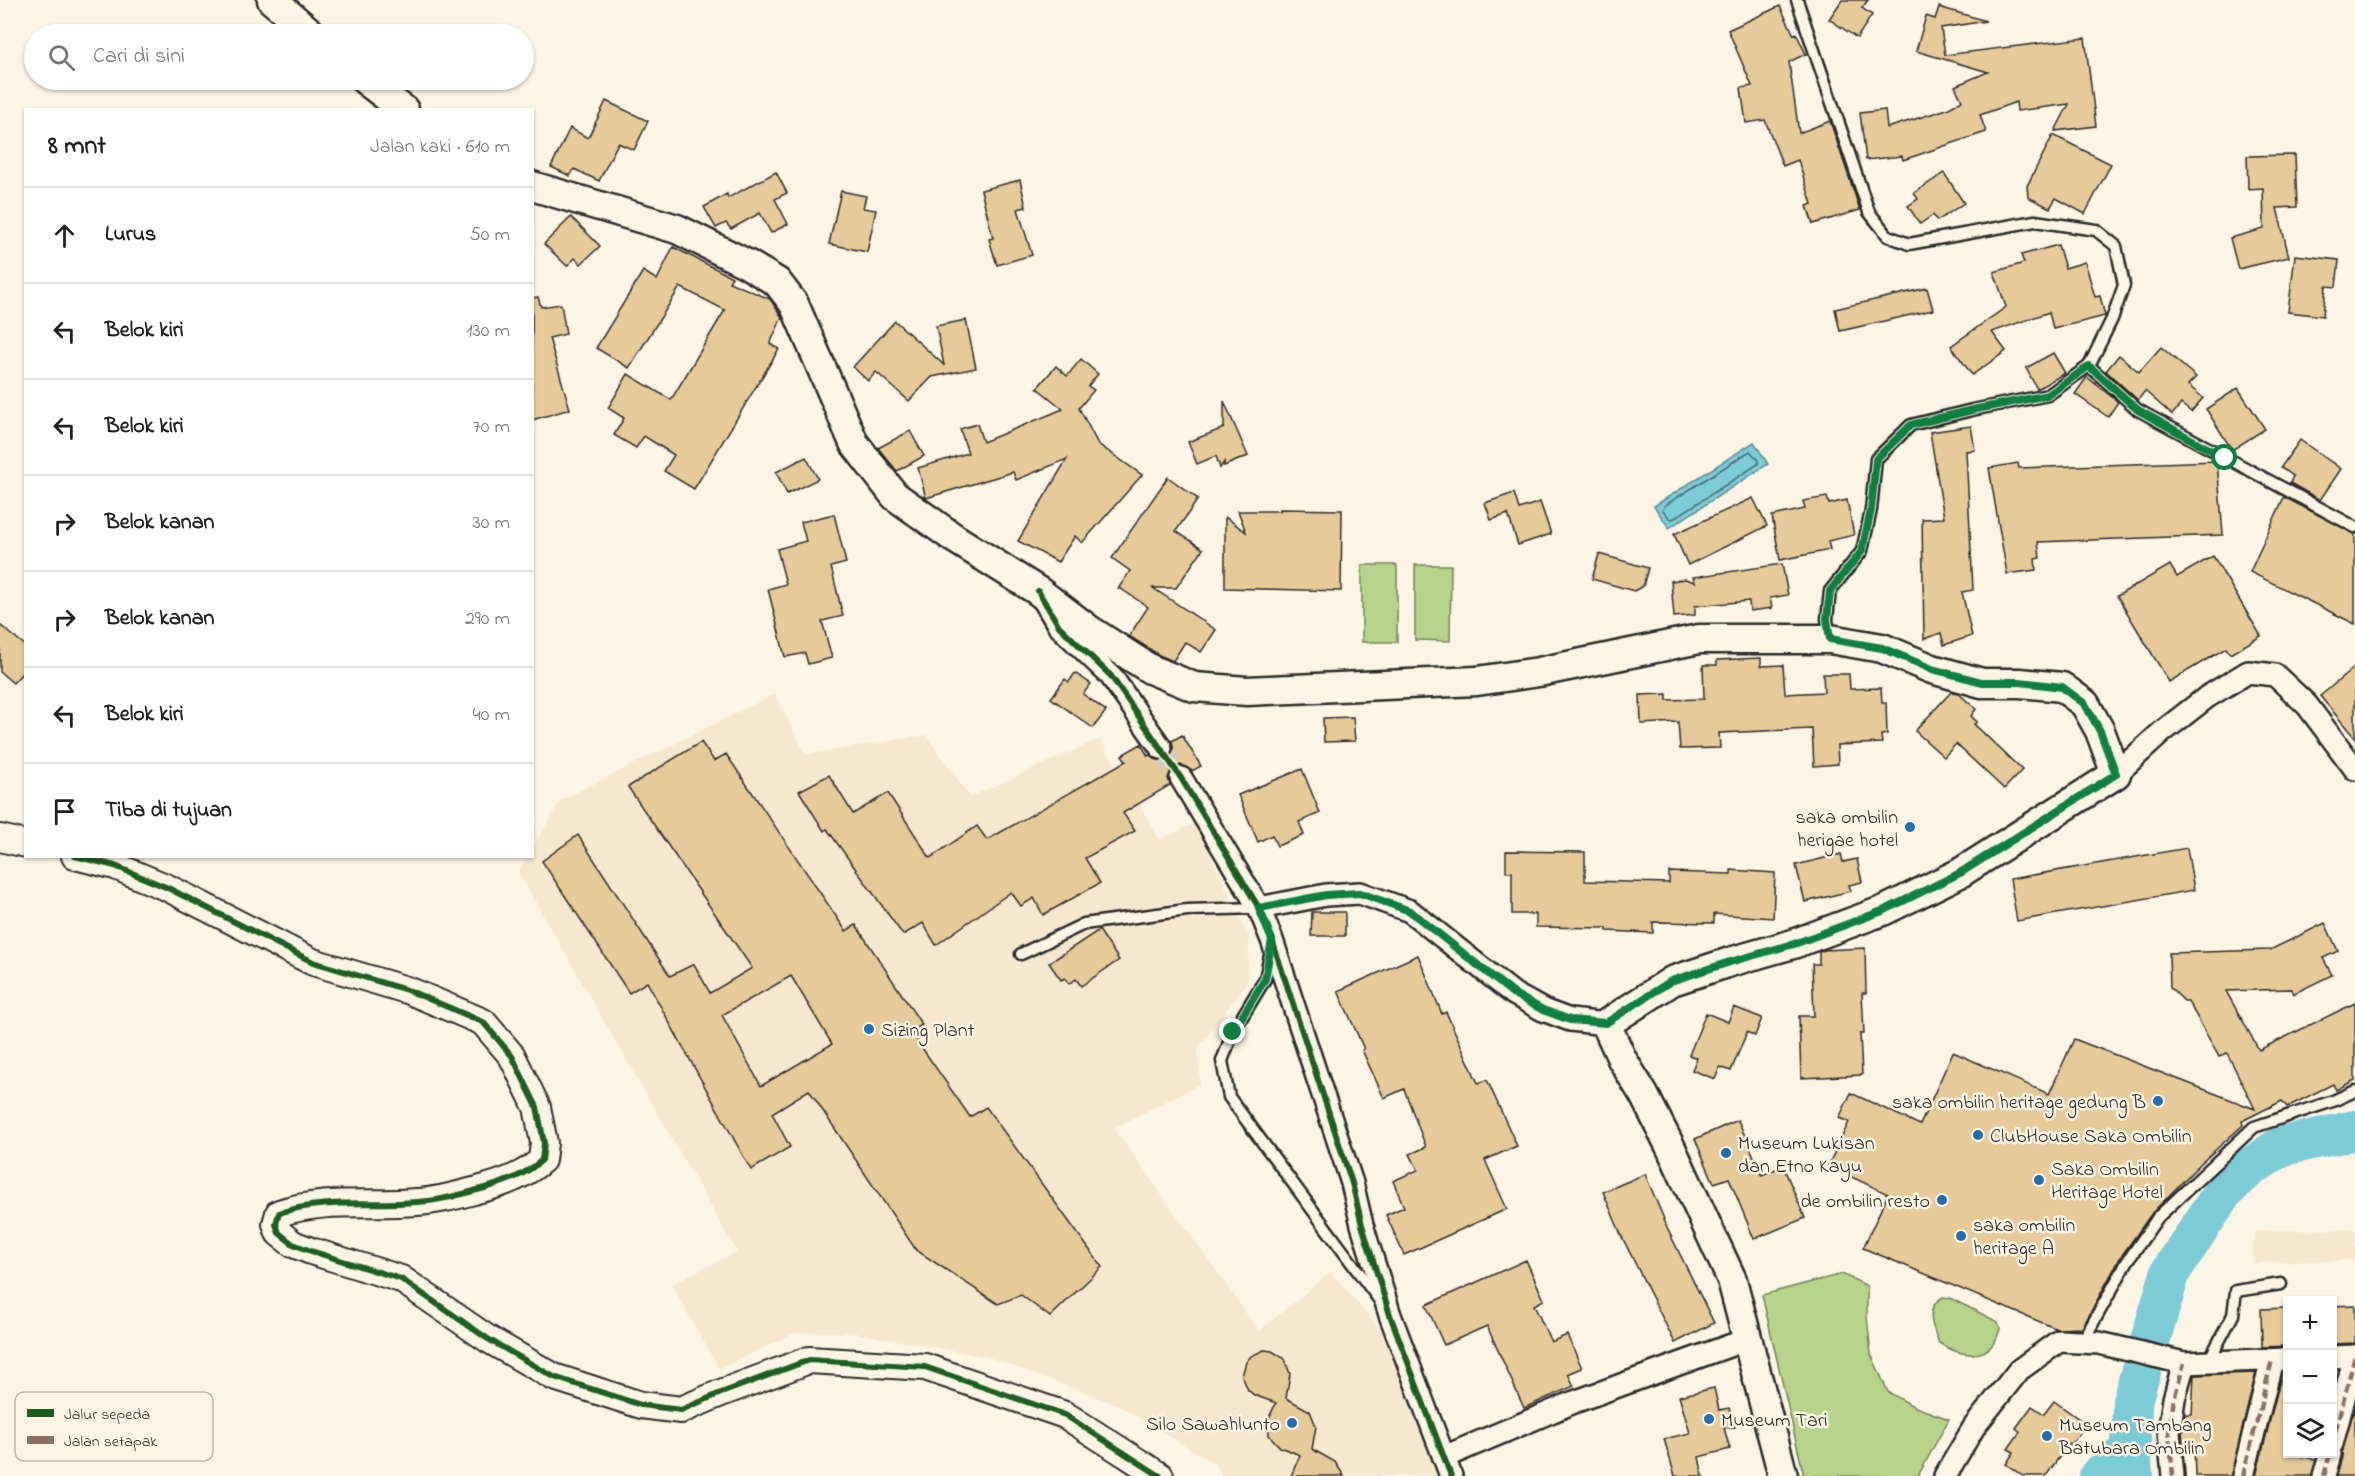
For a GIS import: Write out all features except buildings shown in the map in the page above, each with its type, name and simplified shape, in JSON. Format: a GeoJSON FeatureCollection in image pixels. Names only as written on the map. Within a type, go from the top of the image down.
{"type":"FeatureCollection","features":[{"type":"Feature","properties":{"kind":"main road"},"geometry":{"type":"LineString","coordinates":[[272,0],[300,24]]}},
{"type":"Feature","properties":{"kind":"main road"},"geometry":{"type":"LineString","coordinates":[[378,90],[401,108]]}},
{"type":"Feature","properties":{"kind":"main road"},"geometry":{"type":"LineString","coordinates":[[534,187],[677,229],[747,264],[777,282],[794,304],[854,443],[895,496],[1150,669],[1194,687],[1247,691],[1477,681],[1539,672],[1699,639],[1830,639],[1882,648],[1932,669],[1982,682],[2020,682],[2062,687],[2085,704],[2100,731],[2116,774],[1960,873],[1885,910],[1794,944],[1671,981],[1606,1023],[1622,1059],[1644,1095],[1671,1148],[1732,1280],[1784,1476]]}},
{"type":"Feature","properties":{"kind":"street"},"geometry":{"type":"LineString","coordinates":[[1038,591],[1059,626],[1111,676],[1161,748]]}},
{"type":"Feature","properties":{"kind":"street"},"geometry":{"type":"LineString","coordinates":[[2116,774],[2162,732],[2207,697],[2248,672],[2275,675],[2307,705],[2355,769]]}},
{"type":"Feature","properties":{"kind":"street"},"geometry":{"type":"LineString","coordinates":[[1181,778],[1259,908],[1272,940],[1352,1184],[1362,1225],[1390,1315],[1448,1466],[1574,1402],[1749,1339]]}},
{"type":"Feature","properties":{"kind":"street"},"geometry":{"type":"LineString","coordinates":[[0,838],[24,844]]}},
{"type":"Feature","properties":{"kind":"street"},"geometry":{"type":"LineString","coordinates":[[82,858],[115,867],[168,888],[313,962],[410,991],[483,1022],[512,1056],[537,1107],[544,1143],[542,1160],[526,1173],[449,1198],[417,1202],[337,1203],[297,1207],[279,1213],[276,1224],[279,1233],[293,1244],[401,1279],[488,1339],[554,1377],[641,1405],[681,1410],[809,1360],[926,1367],[1065,1416],[1160,1476]]}},
{"type":"Feature","properties":{"kind":"street"},"geometry":{"type":"LineString","coordinates":[[1259,908],[1326,895],[1360,893],[1410,911],[1514,994],[1533,1005],[1570,1020],[1606,1023]]}},
{"type":"Feature","properties":{"kind":"street"},"geometry":{"type":"LineString","coordinates":[[1945,1476],[1974,1427],[2019,1370],[2059,1341],[2091,1342],[2177,1362],[2280,1360],[2243,1476]]}},
{"type":"Feature","properties":{"kind":"street"},"geometry":{"type":"LineString","coordinates":[[2337,1357],[2355,1356],[2337,1425]]}},
{"type":"Feature","properties":{"kind":"street"},"geometry":{"type":"LineString","coordinates":[[2173,1476],[2169,1432],[2177,1362]]}},
{"type":"Feature","properties":{"kind":"street"},"geometry":{"type":"LineString","coordinates":[[2324,1476],[2329,1458]]}},
{"type":"Feature","properties":{"kind":"lane"},"geometry":{"type":"LineString","coordinates":[[1797,0],[1869,212],[1888,236],[1909,244],[2035,221],[2096,230],[2116,246],[2124,285],[2112,319],[2089,366],[2048,395],[1911,425],[1876,459],[1871,510],[1862,551],[1830,591],[1827,619],[1830,639]]}},
{"type":"Feature","properties":{"kind":"lane"},"geometry":{"type":"LineString","coordinates":[[2089,366],[2138,410],[2355,527]]}},
{"type":"Feature","properties":{"kind":"lane"},"geometry":{"type":"LineString","coordinates":[[1021,954],[1084,924],[1187,910],[1259,908]]}},
{"type":"Feature","properties":{"kind":"lane"},"geometry":{"type":"LineString","coordinates":[[1272,940],[1265,979],[1233,1032],[1222,1061],[1229,1097],[1390,1315]]}},
{"type":"Feature","properties":{"kind":"lane"},"geometry":{"type":"LineString","coordinates":[[2091,1342],[2127,1262],[2158,1217],[2254,1127],[2333,1101],[2355,1091]]}},
{"type":"Feature","properties":{"kind":"lane"},"geometry":{"type":"LineString","coordinates":[[2207,1362],[2233,1315],[2236,1291],[2281,1284]]}},
{"type":"Feature","properties":{"kind":"shaded area"},"geometry":{"type":"Polygon","coordinates":[[[775,694],[806,755],[926,735],[970,797],[1100,739],[1160,840],[1196,822],[1249,939],[1248,981],[1198,1048],[1200,1084],[1114,1128],[1259,1331],[1331,1272],[1383,1333],[1441,1474],[1437,1476],[1222,1476],[1215,1464],[1118,1405],[988,1357],[849,1332],[795,1333],[719,1369],[671,1284],[737,1252],[518,872],[526,858],[534,858],[534,845],[561,800],[775,694]]]}},
{"type":"Feature","properties":{"kind":"shaded area"},"geometry":{"type":"Polygon","coordinates":[[[2355,1229],[2355,1260],[2253,1263],[2254,1231],[2355,1229]]]}},
{"type":"Feature","properties":{"kind":"green space"},"geometry":{"type":"Polygon","coordinates":[[[1362,565],[1397,565],[1397,642],[1362,642],[1362,565]]]}},
{"type":"Feature","properties":{"kind":"green space"},"geometry":{"type":"Polygon","coordinates":[[[1415,565],[1451,565],[1450,641],[1415,640],[1415,565]]]}},
{"type":"Feature","properties":{"kind":"green space"},"geometry":{"type":"Polygon","coordinates":[[[1842,1274],[1867,1286],[1871,1354],[1888,1392],[1915,1407],[1949,1419],[1918,1476],[1804,1476],[1762,1295],[1842,1274]]]}},
{"type":"Feature","properties":{"kind":"green space"},"geometry":{"type":"Polygon","coordinates":[[[1943,1297],[1950,1298],[1998,1322],[2000,1328],[1990,1347],[1984,1352],[1967,1354],[1939,1343],[1931,1318],[1933,1306],[1943,1297]]]}},
{"type":"Feature","properties":{"kind":"water"},"geometry":{"type":"Polygon","coordinates":[[[1754,442],[1768,464],[1669,528],[1654,506],[1754,442]]]}},
{"type":"Feature","properties":{"kind":"waterway"},"geometry":{"type":"LineString","coordinates":[[2133,1476],[2132,1401],[2171,1271],[2224,1191],[2248,1169],[2280,1147],[2355,1130]]}},
{"type":"Feature","properties":{"kind":"waterway"},"geometry":{"type":"LineString","coordinates":[[2099,1476],[2131,1450]]}},
{"type":"Feature","properties":{"kind":"tunnel"},"geometry":{"type":"LineString","coordinates":[[1161,748],[1181,778]]}},
{"type":"Feature","properties":{"kind":"marked path"},"geometry":{"type":"LineString","coordinates":[[2337,1425],[2355,1356]]}},
{"type":"Feature","properties":{"kind":"marked path"},"geometry":{"type":"LineString","coordinates":[[2243,1476],[2272,1360]]}},
{"type":"Feature","properties":{"kind":"marked path"},"geometry":{"type":"LineString","coordinates":[[2173,1476],[2169,1432],[2174,1399],[2184,1363]]}},
{"type":"Feature","properties":{"kind":"marked path"},"geometry":{"type":"LineString","coordinates":[[2324,1476],[2329,1458]]}},
{"type":"Feature","properties":{"kind":"cycle path"},"geometry":{"type":"LineString","coordinates":[[1038,591],[1059,626],[1111,676],[1181,778],[1259,908],[1272,940],[1352,1183],[1362,1225],[1390,1315],[1451,1476]]}},
{"type":"Feature","properties":{"kind":"cycle path"},"geometry":{"type":"LineString","coordinates":[[83,858],[115,866],[168,888],[313,962],[410,991],[483,1022],[512,1056],[537,1107],[544,1143],[542,1160],[529,1170],[508,1180],[443,1199],[400,1203],[330,1204],[296,1208],[279,1213],[276,1224],[279,1233],[293,1244],[401,1279],[488,1339],[554,1377],[641,1405],[681,1410],[809,1360],[925,1367],[1065,1415],[1160,1476]]}},
{"type":"Feature","properties":{"kind":"place","name":"saka ombilin herigae hotel"},"geometry":{"type":"Point","coordinates":[1910,827]}},
{"type":"Feature","properties":{"kind":"place","name":"Sizing Plant"},"geometry":{"type":"Point","coordinates":[869,1029]}},
{"type":"Feature","properties":{"kind":"place","name":"saka ombilin heritage gedung B"},"geometry":{"type":"Point","coordinates":[2158,1101]}},
{"type":"Feature","properties":{"kind":"place","name":"ClubHouse Saka Ombilin"},"geometry":{"type":"Point","coordinates":[1978,1135]}},
{"type":"Feature","properties":{"kind":"place","name":"Museum Lukisan dan Etno Kayu"},"geometry":{"type":"Point","coordinates":[1726,1153]}},
{"type":"Feature","properties":{"kind":"place","name":"Saka Ombilin Heritage Hotel"},"geometry":{"type":"Point","coordinates":[2039,1180]}},
{"type":"Feature","properties":{"kind":"place","name":"de ombilin resto"},"geometry":{"type":"Point","coordinates":[1942,1200]}},
{"type":"Feature","properties":{"kind":"place","name":"saka ombilin heritage A"},"geometry":{"type":"Point","coordinates":[1961,1236]}},
{"type":"Feature","properties":{"kind":"place","name":"Museum Tari"},"geometry":{"type":"Point","coordinates":[1709,1419]}},
{"type":"Feature","properties":{"kind":"place","name":"Silo Sawahlunto"},"geometry":{"type":"Point","coordinates":[1292,1423]}},
{"type":"Feature","properties":{"kind":"place","name":"Museum Tambang Batubara Ombilin"},"geometry":{"type":"Point","coordinates":[2047,1436]}},
{"type":"Feature","properties":{"kind":"route"},"geometry":{"type":"LineString","coordinates":[[1233,1032],[1265,979],[1272,940],[1259,908],[1326,895],[1360,893],[1410,911],[1514,994],[1543,1010],[1570,1020],[1606,1023],[1671,981],[1794,944],[1885,910],[1960,873],[2116,774],[2100,731],[2085,704],[2062,687],[2020,682],[1982,682],[1932,669],[1882,648],[1830,639],[1827,619],[1830,591],[1862,551],[1871,510],[1876,459],[1911,425],[2048,395],[2089,366],[2138,410],[2225,458]]}}]}
